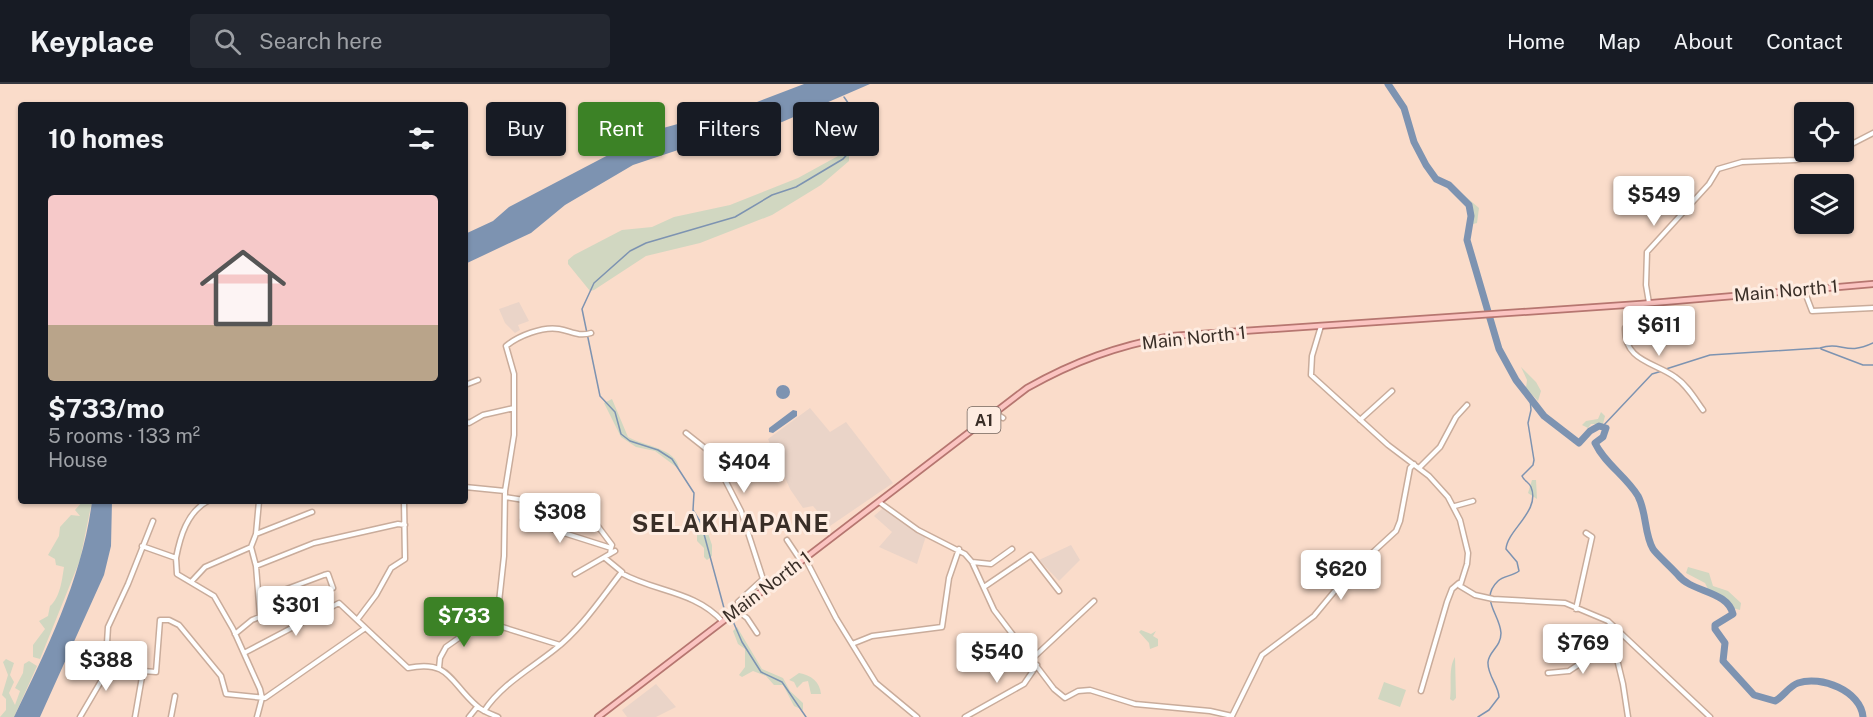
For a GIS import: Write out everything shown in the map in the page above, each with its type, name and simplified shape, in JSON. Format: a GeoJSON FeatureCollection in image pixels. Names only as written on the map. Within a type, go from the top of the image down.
{"type":"FeatureCollection","features":[{"type":"Feature","properties":{"kind":"main road","name":"Main North 1"},"geometry":{"type":"LineString","coordinates":[[598,717],[1027,388],[1057,371],[1114,349],[1171,336],[1640,304],[1873,284]]}},
{"type":"Feature","properties":{"kind":"street"},"geometry":{"type":"LineString","coordinates":[[1854,143],[1873,133]]}},
{"type":"Feature","properties":{"kind":"street"},"geometry":{"type":"LineString","coordinates":[[1649,303],[1646,285],[1647,252],[1709,184],[1718,169],[1742,162],[1794,159]]}},
{"type":"Feature","properties":{"kind":"street"},"geometry":{"type":"LineString","coordinates":[[1804,289],[1812,311],[1873,308]]}},
{"type":"Feature","properties":{"kind":"street"},"geometry":{"type":"LineString","coordinates":[[1640,304],[1639,311],[1625,328],[1632,351],[1638,359],[1675,377],[1703,410]]}},
{"type":"Feature","properties":{"kind":"street"},"geometry":{"type":"LineString","coordinates":[[1321,326],[1312,356],[1311,375],[1360,420],[1437,484],[1455,506],[1465,535],[1468,559],[1459,583],[1452,589],[1447,602],[1421,691]]}},
{"type":"Feature","properties":{"kind":"street"},"geometry":{"type":"LineString","coordinates":[[440,668],[440,658],[446,647],[485,622],[499,602],[504,556],[505,491],[514,435],[514,374],[506,349],[520,336],[557,328],[579,335],[589,333]]}},
{"type":"Feature","properties":{"kind":"street"},"geometry":{"type":"LineString","coordinates":[[468,384],[478,380]]}},
{"type":"Feature","properties":{"kind":"street"},"geometry":{"type":"LineString","coordinates":[[1360,420],[1392,391]]}},
{"type":"Feature","properties":{"kind":"street"},"geometry":{"type":"LineString","coordinates":[[1419,468],[1440,447],[1456,417],[1467,405]]}},
{"type":"Feature","properties":{"kind":"street"},"geometry":{"type":"LineString","coordinates":[[468,422],[483,415],[514,408]]}},
{"type":"Feature","properties":{"kind":"street"},"geometry":{"type":"LineString","coordinates":[[995,412],[1003,418]]}},
{"type":"Feature","properties":{"kind":"street"},"geometry":{"type":"LineString","coordinates":[[686,433],[710,452],[741,511],[763,579],[738,602],[738,608],[757,633]]}},
{"type":"Feature","properties":{"kind":"street"},"geometry":{"type":"LineString","coordinates":[[878,501],[918,530],[959,549],[972,562],[994,610],[1054,688],[1065,698],[1078,691],[1090,690],[1135,704],[1210,711],[1232,716],[1262,655],[1314,616],[1348,575],[1396,531],[1410,468],[1414,464]]}},
{"type":"Feature","properties":{"kind":"street"},"geometry":{"type":"LineString","coordinates":[[468,487],[505,491]]}},
{"type":"Feature","properties":{"kind":"street"},"geometry":{"type":"LineString","coordinates":[[505,497],[524,500],[597,525],[613,549]]}},
{"type":"Feature","properties":{"kind":"street"},"geometry":{"type":"LineString","coordinates":[[1455,506],[1473,501]]}},
{"type":"Feature","properties":{"kind":"street"},"geometry":{"type":"LineString","coordinates":[[202,504],[187,522],[176,558],[177,574],[214,596],[244,653],[262,698],[257,717]]}},
{"type":"Feature","properties":{"kind":"street"},"geometry":{"type":"LineString","coordinates":[[260,504],[251,546],[256,566],[260,616]]}},
{"type":"Feature","properties":{"kind":"street"},"geometry":{"type":"LineString","coordinates":[[357,620],[376,595],[391,568],[405,560],[404,504]]}},
{"type":"Feature","properties":{"kind":"street"},"geometry":{"type":"LineString","coordinates":[[255,534],[312,512]]}},
{"type":"Feature","properties":{"kind":"street"},"geometry":{"type":"LineString","coordinates":[[524,520],[613,549]]}},
{"type":"Feature","properties":{"kind":"street"},"geometry":{"type":"LineString","coordinates":[[153,521],[108,627],[107,643],[114,659],[143,671],[156,672],[160,620],[169,620],[179,625],[221,676],[225,693],[262,698],[364,629]]}},
{"type":"Feature","properties":{"kind":"street"},"geometry":{"type":"LineString","coordinates":[[256,566],[314,543],[398,524],[405,525]]}},
{"type":"Feature","properties":{"kind":"street"},"geometry":{"type":"LineString","coordinates":[[1576,609],[1592,537],[1586,533]]}},
{"type":"Feature","properties":{"kind":"street"},"geometry":{"type":"LineString","coordinates":[[787,540],[803,560],[876,683],[917,717]]}},
{"type":"Feature","properties":{"kind":"street"},"geometry":{"type":"LineString","coordinates":[[142,546],[176,558]]}},
{"type":"Feature","properties":{"kind":"street"},"geometry":{"type":"LineString","coordinates":[[192,581],[205,567],[251,546]]}},
{"type":"Feature","properties":{"kind":"street"},"geometry":{"type":"LineString","coordinates":[[575,574],[605,558],[613,549]]}},
{"type":"Feature","properties":{"kind":"street"},"geometry":{"type":"LineString","coordinates":[[852,644],[872,636],[942,627],[949,578],[959,549]]}},
{"type":"Feature","properties":{"kind":"street"},"geometry":{"type":"LineString","coordinates":[[972,562],[991,564],[1012,549]]}},
{"type":"Feature","properties":{"kind":"street"},"geometry":{"type":"LineString","coordinates":[[984,587],[1031,555],[1059,591]]}},
{"type":"Feature","properties":{"kind":"street"},"geometry":{"type":"LineString","coordinates":[[605,558],[621,573],[634,581],[700,602],[716,612],[722,621]]}},
{"type":"Feature","properties":{"kind":"street"},"geometry":{"type":"LineString","coordinates":[[484,711],[523,672],[560,645],[584,622],[621,573]]}},
{"type":"Feature","properties":{"kind":"street"},"geometry":{"type":"LineString","coordinates":[[235,634],[243,626],[260,616],[333,588],[332,579],[328,574],[324,575],[260,599]]}},
{"type":"Feature","properties":{"kind":"street"},"geometry":{"type":"LineString","coordinates":[[1459,583],[1464,590],[1493,599],[1558,602],[1572,605],[1612,625],[1710,717]]}},
{"type":"Feature","properties":{"kind":"street"},"geometry":{"type":"LineString","coordinates":[[1033,658],[1094,601]]}},
{"type":"Feature","properties":{"kind":"street"},"geometry":{"type":"LineString","coordinates":[[244,653],[339,603],[408,668],[430,665],[440,668],[477,707],[498,717]]}},
{"type":"Feature","properties":{"kind":"street"},"geometry":{"type":"LineString","coordinates":[[485,622],[560,645]]}},
{"type":"Feature","properties":{"kind":"street"},"geometry":{"type":"LineString","coordinates":[[1612,625],[1610,630],[1628,717]]}},
{"type":"Feature","properties":{"kind":"street"},"geometry":{"type":"LineString","coordinates":[[1548,673],[1569,671],[1584,661],[1616,653]]}},
{"type":"Feature","properties":{"kind":"street"},"geometry":{"type":"LineString","coordinates":[[80,717],[114,659]]}},
{"type":"Feature","properties":{"kind":"street"},"geometry":{"type":"LineString","coordinates":[[965,717],[1024,684],[1037,665]]}},
{"type":"Feature","properties":{"kind":"street"},"geometry":{"type":"LineString","coordinates":[[135,717],[143,671]]}},
{"type":"Feature","properties":{"kind":"street"},"geometry":{"type":"LineString","coordinates":[[171,717],[175,696]]}},
{"type":"Feature","properties":{"kind":"street"},"geometry":{"type":"LineString","coordinates":[[469,717],[477,707]]}},
{"type":"Feature","properties":{"kind":"shaded area"},"geometry":{"type":"Polygon","coordinates":[[[519,302],[529,321],[518,325],[520,330],[515,333],[505,323],[499,309],[519,302]]]}},
{"type":"Feature","properties":{"kind":"shaded area"},"geometry":{"type":"Polygon","coordinates":[[[810,408],[830,432],[846,422],[893,483],[830,526],[813,506],[803,508],[790,489],[768,439],[810,408]]]}},
{"type":"Feature","properties":{"kind":"shaded area"},"geometry":{"type":"Polygon","coordinates":[[[883,508],[926,536],[917,564],[879,547],[892,532],[874,516],[883,508]]]}},
{"type":"Feature","properties":{"kind":"shaded area"},"geometry":{"type":"Polygon","coordinates":[[[1071,545],[1080,560],[1059,581],[1039,560],[1071,545]]]}},
{"type":"Feature","properties":{"kind":"shaded area"},"geometry":{"type":"Polygon","coordinates":[[[656,684],[676,707],[656,717],[627,717],[622,710],[656,684]]]}},
{"type":"Feature","properties":{"kind":"green space"},"geometry":{"type":"Polygon","coordinates":[[[838,156],[849,156],[849,161],[821,185],[772,215],[700,243],[646,256],[594,290],[590,291],[568,264],[568,260],[574,255],[622,230],[652,227],[674,217],[730,205],[798,178],[838,156]]]}},
{"type":"Feature","properties":{"kind":"green space"},"geometry":{"type":"Polygon","coordinates":[[[1452,185],[1479,208],[1477,223],[1473,224],[1463,197],[1451,188],[1452,185]]]}},
{"type":"Feature","properties":{"kind":"green space"},"geometry":{"type":"Polygon","coordinates":[[[1521,367],[1536,382],[1541,391],[1538,401],[1526,388],[1527,380],[1521,367]]]}},
{"type":"Feature","properties":{"kind":"green space"},"geometry":{"type":"Polygon","coordinates":[[[612,399],[628,437],[666,452],[677,462],[679,469],[655,451],[636,447],[621,437],[604,403],[612,399]]]}},
{"type":"Feature","properties":{"kind":"green space"},"geometry":{"type":"Polygon","coordinates":[[[1601,412],[1605,416],[1603,424],[1591,424],[1588,428],[1582,425],[1586,421],[1598,419],[1601,412]]]}},
{"type":"Feature","properties":{"kind":"green space"},"geometry":{"type":"Polygon","coordinates":[[[1532,480],[1536,480],[1537,499],[1528,493],[1532,480]]]}},
{"type":"Feature","properties":{"kind":"green space"},"geometry":{"type":"Polygon","coordinates":[[[80,504],[91,504],[80,560],[40,659],[33,657],[33,645],[45,629],[39,621],[48,616],[50,606],[60,588],[64,567],[56,565],[55,559],[48,555],[59,536],[60,527],[71,515],[80,516],[75,510],[80,504]]]}},
{"type":"Feature","properties":{"kind":"green space"},"geometry":{"type":"Polygon","coordinates":[[[700,519],[703,519],[712,545],[712,556],[707,560],[704,557],[704,548],[697,541],[697,525],[700,519]]]}},
{"type":"Feature","properties":{"kind":"green space"},"geometry":{"type":"Polygon","coordinates":[[[1688,567],[1709,573],[1713,586],[1728,591],[1741,603],[1740,610],[1729,607],[1711,595],[1705,583],[1686,573],[1688,567]]]}},
{"type":"Feature","properties":{"kind":"green space"},"geometry":{"type":"Polygon","coordinates":[[[737,627],[762,669],[783,678],[790,691],[803,703],[803,710],[794,706],[783,685],[774,685],[766,676],[753,671],[742,677],[739,675],[745,667],[745,649],[738,644],[733,631],[737,627]]]}},
{"type":"Feature","properties":{"kind":"green space"},"geometry":{"type":"Polygon","coordinates":[[[1141,630],[1151,634],[1156,631],[1153,636],[1158,639],[1158,646],[1150,649],[1149,643],[1139,632],[1141,630]]]}},
{"type":"Feature","properties":{"kind":"green space"},"geometry":{"type":"Polygon","coordinates":[[[1455,657],[1456,698],[1453,701],[1450,699],[1451,672],[1455,657]]]}},
{"type":"Feature","properties":{"kind":"green space"},"geometry":{"type":"Polygon","coordinates":[[[6,659],[14,663],[10,675],[14,682],[9,693],[15,705],[20,691],[15,688],[23,673],[24,664],[29,661],[37,666],[14,717],[0,717],[6,710],[6,699],[2,695],[8,675],[3,662],[6,659]]]}},
{"type":"Feature","properties":{"kind":"green space"},"geometry":{"type":"Polygon","coordinates":[[[799,673],[814,680],[821,694],[811,694],[808,681],[803,682],[797,688],[794,682],[789,680],[799,673]]]}},
{"type":"Feature","properties":{"kind":"green space"},"geometry":{"type":"Polygon","coordinates":[[[1384,682],[1406,690],[1400,707],[1378,699],[1384,682]]]}},
{"type":"Feature","properties":{"kind":"water"},"geometry":{"type":"Polygon","coordinates":[[[804,84],[870,84],[828,102],[793,102],[793,117],[782,122],[781,102],[757,102],[804,84]]]}},
{"type":"Feature","properties":{"kind":"water"},"geometry":{"type":"Polygon","coordinates":[[[677,124],[677,150],[665,154],[665,128],[677,124]]]}},
{"type":"Feature","properties":{"kind":"water"},"geometry":{"type":"Polygon","coordinates":[[[606,156],[660,156],[633,165],[565,205],[531,233],[468,263],[468,233],[493,221],[509,207],[606,156]]]}},
{"type":"Feature","properties":{"kind":"water"},"geometry":{"type":"Polygon","coordinates":[[[780,385],[786,385],[790,392],[786,399],[780,399],[776,395],[776,389],[780,385]]]}},
{"type":"Feature","properties":{"kind":"water"},"geometry":{"type":"Polygon","coordinates":[[[793,410],[797,411],[797,416],[773,433],[769,432],[769,428],[793,410]]]}},
{"type":"Feature","properties":{"kind":"water"},"geometry":{"type":"Polygon","coordinates":[[[91,504],[112,504],[111,546],[104,575],[40,717],[14,717],[62,612],[81,557],[91,504]]]}},
{"type":"Feature","properties":{"kind":"waterway"},"geometry":{"type":"LineString","coordinates":[[1388,84],[1404,108],[1414,142],[1426,165],[1436,179],[1449,185],[1469,205],[1471,216],[1467,240],[1499,349],[1516,380],[1544,416],[1579,443],[1590,431],[1599,426],[1606,428],[1603,437],[1595,443],[1604,457],[1638,496],[1653,549],[1684,581],[1717,596],[1729,606],[1733,614],[1715,625],[1715,629],[1725,643],[1723,661],[1754,695],[1775,701],[1798,683],[1807,681],[1828,683],[1848,693],[1861,708],[1863,717]]}},
{"type":"Feature","properties":{"kind":"waterway"},"geometry":{"type":"LineString","coordinates":[[724,608],[701,523],[693,510],[694,493],[672,459],[658,450],[630,441],[621,434],[615,412],[600,396],[582,309],[594,283],[630,251],[646,243],[735,217],[772,195],[796,187],[843,159],[854,147],[863,130],[862,123],[844,97]]}},
{"type":"Feature","properties":{"kind":"waterway"},"geometry":{"type":"LineString","coordinates":[[1666,369],[1710,355],[1827,346],[1856,348],[1873,343]]}},
{"type":"Feature","properties":{"kind":"waterway"},"geometry":{"type":"LineString","coordinates":[[1821,349],[1863,365],[1873,365]]}},
{"type":"Feature","properties":{"kind":"waterway"},"geometry":{"type":"LineString","coordinates":[[1602,427],[1652,374],[1662,371]]}},
{"type":"Feature","properties":{"kind":"waterway"},"geometry":{"type":"LineString","coordinates":[[1478,717],[1489,710],[1499,697],[1488,667],[1489,658],[1499,642],[1501,633],[1490,594],[1498,581],[1519,571],[1517,562],[1506,549],[1512,535],[1528,512],[1533,496],[1530,485],[1522,476],[1533,465],[1534,460],[1528,423],[1531,410],[1530,398]]}},
{"type":"Feature","properties":{"kind":"waterway"},"geometry":{"type":"LineString","coordinates":[[732,619],[742,642],[761,672],[782,682],[806,717]]}},
{"type":"Feature","properties":{"kind":"district","name":"SELAKHAPANE"},"geometry":{"type":"Point","coordinates":[731,524]}}]}
